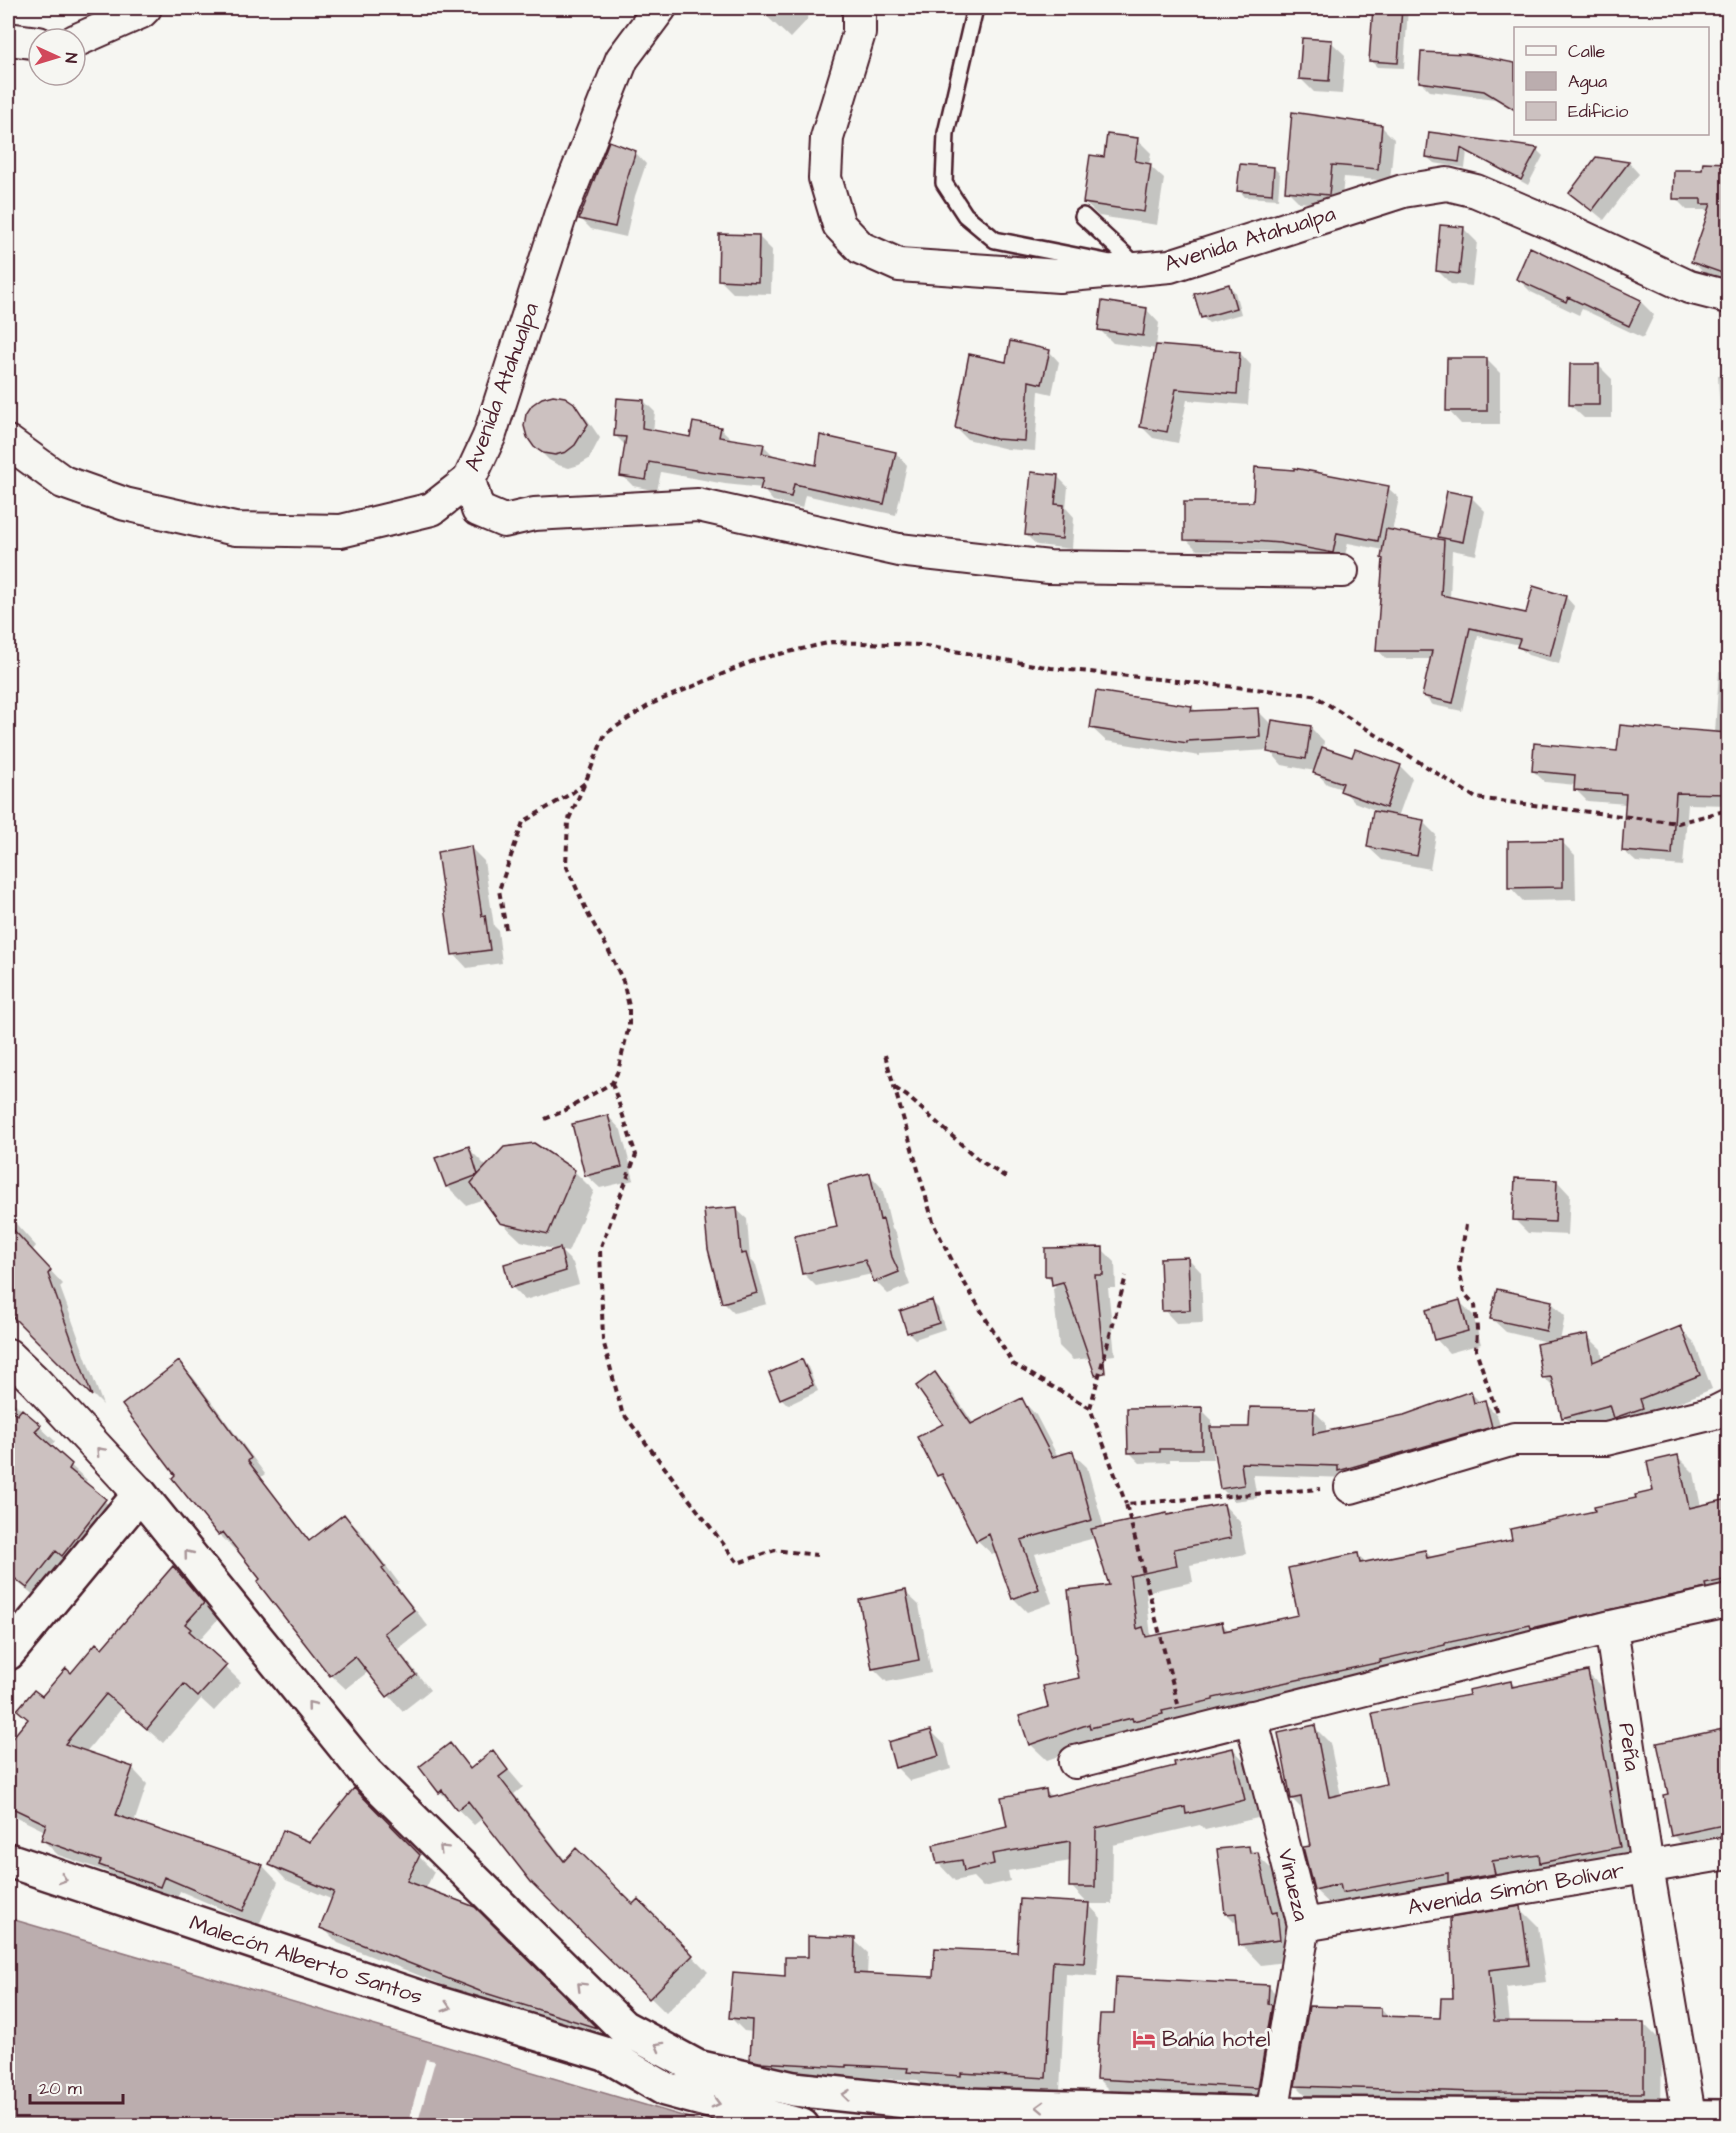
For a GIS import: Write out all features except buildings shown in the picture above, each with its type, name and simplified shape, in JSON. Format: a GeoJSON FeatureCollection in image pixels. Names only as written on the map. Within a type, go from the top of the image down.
{"type":"FeatureCollection","features":[{"type":"Feature","properties":{"kind":"main road"},"geometry":{"type":"LineString","coordinates":[[11,1641],[140,1494],[366,1773],[623,2027],[698,2067],[794,2089],[934,2104],[1272,2120],[1728,2116]]}},
{"type":"Feature","properties":{"kind":"main road","name":"Malecón Alberto Santos"},"geometry":{"type":"LineString","coordinates":[[8,1860],[422,1999],[605,2054],[665,2088],[802,2126]]}},
{"type":"Feature","properties":{"kind":"street"},"geometry":{"type":"LineString","coordinates":[[87,36],[141,12],[145,8]]}},
{"type":"Feature","properties":{"kind":"street","name":"Avenida Atahualpa"},"geometry":{"type":"LineString","coordinates":[[8,442],[63,482],[125,504],[235,529],[341,531],[432,509],[469,480],[489,437],[562,210],[622,59],[660,8]]}},
{"type":"Feature","properties":{"kind":"street","name":"Avenida Atahualpa"},"geometry":{"type":"LineString","coordinates":[[860,8],[859,33],[827,138],[825,178],[839,225],[861,248],[899,265],[1059,276],[1170,266],[1403,191],[1447,184],[1476,190],[1689,287],[1728,297]]}},
{"type":"Feature","properties":{"kind":"street"},"geometry":{"type":"LineString","coordinates":[[8,39],[27,41]]}},
{"type":"Feature","properties":{"kind":"street"},"geometry":{"type":"LineString","coordinates":[[469,480],[478,510],[504,521],[534,514],[698,505],[899,550],[1049,567],[1342,571]]}},
{"type":"Feature","properties":{"kind":"street"},"geometry":{"type":"LineString","coordinates":[[8,1355],[140,1494]]}},
{"type":"Feature","properties":{"kind":"street"},"geometry":{"type":"LineString","coordinates":[[1351,1487],[1514,1439],[1606,1439],[1714,1413],[1728,1406]]}},
{"type":"Feature","properties":{"kind":"street"},"geometry":{"type":"LineString","coordinates":[[1075,1762],[1611,1627],[1728,1601]]}},
{"type":"Feature","properties":{"kind":"street","name":"Peña"},"geometry":{"type":"LineString","coordinates":[[1611,1627],[1647,1867],[1689,2115]]}},
{"type":"Feature","properties":{"kind":"street","name":"Vinueza"},"geometry":{"type":"LineString","coordinates":[[1251,1717],[1304,1925],[1272,2120]]}},
{"type":"Feature","properties":{"kind":"street","name":"Avenida Simón Bolívar"},"geometry":{"type":"LineString","coordinates":[[1304,1925],[1728,1853]]}},
{"type":"Feature","properties":{"kind":"street"},"geometry":{"type":"LineString","coordinates":[[605,2054],[623,2027]]}},
{"type":"Feature","properties":{"kind":"lane"},"geometry":{"type":"LineString","coordinates":[[975,8],[946,133],[944,183],[965,215],[995,240],[1141,268]]}},
{"type":"Feature","properties":{"kind":"lane"},"geometry":{"type":"LineString","coordinates":[[1083,216],[1141,268]]}},
{"type":"Feature","properties":{"kind":"path"},"geometry":{"type":"LineString","coordinates":[[545,1119],[562,1112],[612,1083],[618,1071],[629,1026],[629,1006],[623,981],[589,916],[567,865],[568,821],[605,734],[651,705],[758,659],[832,642],[920,645],[1051,668],[1313,695],[1476,798],[1678,823],[1728,810]]}},
{"type":"Feature","properties":{"kind":"path"},"geometry":{"type":"LineString","coordinates":[[506,929],[499,890],[523,822],[585,783]]}},
{"type":"Feature","properties":{"kind":"path"},"geometry":{"type":"LineString","coordinates":[[885,1055],[934,1225],[958,1272],[1013,1364],[1090,1408]]}},
{"type":"Feature","properties":{"kind":"path"},"geometry":{"type":"LineString","coordinates":[[612,1083],[636,1155],[600,1249],[603,1340],[622,1412],[738,1563],[775,1550],[817,1556]]}},
{"type":"Feature","properties":{"kind":"path"},"geometry":{"type":"LineString","coordinates":[[894,1088],[907,1096],[978,1160],[1010,1178]]}},
{"type":"Feature","properties":{"kind":"path"},"geometry":{"type":"LineString","coordinates":[[1466,1225],[1459,1268],[1464,1293],[1474,1305],[1477,1329],[1476,1350],[1499,1418],[1514,1439]]}},
{"type":"Feature","properties":{"kind":"path"},"geometry":{"type":"LineString","coordinates":[[1126,1276],[1090,1408],[1126,1504],[1185,1733]]}},
{"type":"Feature","properties":{"kind":"path"},"geometry":{"type":"LineString","coordinates":[[1126,1504],[1351,1487]]}},
{"type":"Feature","properties":{"kind":"water"},"geometry":{"type":"Polygon","coordinates":[[[8,1918],[713,2125],[8,2125],[8,1918]]]}},
{"type":"Feature","properties":{"kind":"pier"},"geometry":{"type":"Polygon","coordinates":[[[426,2059],[435,2061],[417,2125],[407,2125],[426,2059]]]}},
{"type":"Feature","properties":{"kind":"place","name":"Bahía hotel"},"geometry":{"type":"Point","coordinates":[1144,2039]}}]}
